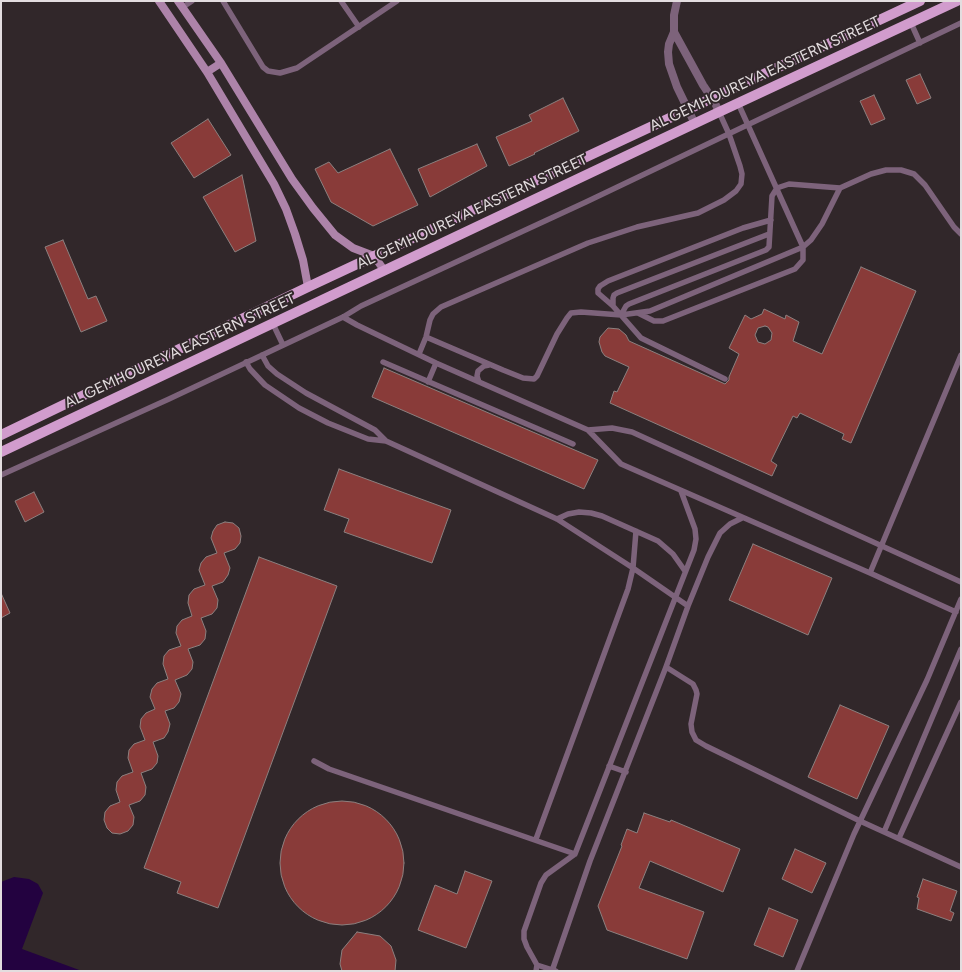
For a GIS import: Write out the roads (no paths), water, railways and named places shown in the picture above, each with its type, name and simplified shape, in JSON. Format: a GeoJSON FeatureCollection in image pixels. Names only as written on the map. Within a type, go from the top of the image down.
{"type":"FeatureCollection","features":[{"type":"Feature","properties":{"kind":"main road"},"geometry":{"type":"LineString","coordinates":[[159,1],[207,72],[274,184],[286,209],[295,234],[303,260],[308,287]]}},
{"type":"Feature","properties":{"kind":"main road","name":"AL GEMHOUREYA EASTERN STREET"},"geometry":{"type":"LineString","coordinates":[[1,435],[308,287],[920,1]]}},
{"type":"Feature","properties":{"kind":"main road","name":"AL GEMHOUREYA EASTERN STREET"},"geometry":{"type":"LineString","coordinates":[[1,452],[957,1]]}},
{"type":"Feature","properties":{"kind":"main road"},"geometry":{"type":"LineString","coordinates":[[180,4],[221,63],[292,179],[312,208],[334,235],[353,248],[374,256],[384,270]]}},
{"type":"Feature","properties":{"kind":"main road"},"geometry":{"type":"LineString","coordinates":[[207,72],[221,63]]}},
{"type":"Feature","properties":{"kind":"main road"},"geometry":{"type":"LineString","coordinates":[[276,303],[283,319]]}},
{"type":"Feature","properties":{"kind":"street"},"geometry":{"type":"LineString","coordinates":[[677,1],[674,15],[674,32],[669,44],[669,64],[672,76],[695,124]]}},
{"type":"Feature","properties":{"kind":"street"},"geometry":{"type":"LineString","coordinates":[[674,32],[702,85],[719,112]]}},
{"type":"Feature","properties":{"kind":"lane"},"geometry":{"type":"LineString","coordinates":[[180,4],[192,1]]}},
{"type":"Feature","properties":{"kind":"lane"},"geometry":{"type":"LineString","coordinates":[[223,1],[263,67],[274,73],[297,68],[397,1]]}},
{"type":"Feature","properties":{"kind":"lane"},"geometry":{"type":"LineString","coordinates":[[341,1],[359,27]]}},
{"type":"Feature","properties":{"kind":"lane"},"geometry":{"type":"LineString","coordinates":[[911,23],[920,43]]}},
{"type":"Feature","properties":{"kind":"lane"},"geometry":{"type":"LineString","coordinates":[[1,475],[262,355],[361,306],[586,202],[961,23]]}},
{"type":"Feature","properties":{"kind":"lane"},"geometry":{"type":"LineString","coordinates":[[637,313],[654,321],[663,321],[791,271],[795,269],[803,260],[803,248],[738,103]]}},
{"type":"Feature","properties":{"kind":"lane"},"geometry":{"type":"LineString","coordinates":[[419,354],[426,337],[430,320],[433,314],[441,307],[611,234],[698,213],[724,200],[736,191],[741,184],[742,174],[730,134],[719,112]]}},
{"type":"Feature","properties":{"kind":"lane"},"geometry":{"type":"LineString","coordinates":[[621,315],[626,306],[629,304],[766,250],[769,247],[772,196],[777,188],[789,184],[840,188],[872,174],[886,170],[901,170],[914,174],[925,185],[961,234]]}},
{"type":"Feature","properties":{"kind":"lane"},"geometry":{"type":"LineString","coordinates":[[426,337],[489,365],[523,378],[534,379],[537,376],[557,334],[572,313],[581,312],[621,315],[650,311],[803,248],[811,240],[822,224],[840,188]]}},
{"type":"Feature","properties":{"kind":"lane"},"geometry":{"type":"LineString","coordinates":[[725,379],[641,338],[613,306],[598,293],[598,289],[608,281],[743,228],[771,220]]}},
{"type":"Feature","properties":{"kind":"lane"},"geometry":{"type":"LineString","coordinates":[[613,306],[614,295],[617,292],[769,234]]}},
{"type":"Feature","properties":{"kind":"lane"},"geometry":{"type":"LineString","coordinates":[[343,316],[357,325],[436,363],[588,430],[621,464],[956,612]]}},
{"type":"Feature","properties":{"kind":"lane"},"geometry":{"type":"LineString","coordinates":[[273,324],[283,345]]}},
{"type":"Feature","properties":{"kind":"lane"},"geometry":{"type":"LineString","coordinates":[[262,355],[268,366],[277,374],[306,393],[375,430],[386,441]]}},
{"type":"Feature","properties":{"kind":"lane"},"geometry":{"type":"LineString","coordinates":[[870,573],[961,355]]}},
{"type":"Feature","properties":{"kind":"lane"},"geometry":{"type":"LineString","coordinates":[[246,362],[250,369],[265,385],[299,408],[368,439],[386,441],[557,519],[633,568],[688,606]]}},
{"type":"Feature","properties":{"kind":"lane"},"geometry":{"type":"LineString","coordinates":[[383,362],[573,444]]}},
{"type":"Feature","properties":{"kind":"lane"},"geometry":{"type":"LineString","coordinates":[[428,382],[436,363]]}},
{"type":"Feature","properties":{"kind":"lane"},"geometry":{"type":"LineString","coordinates":[[479,382],[477,376],[478,372],[484,366],[489,365]]}},
{"type":"Feature","properties":{"kind":"lane"},"geometry":{"type":"LineString","coordinates":[[588,430],[612,428],[632,432],[961,582]]}},
{"type":"Feature","properties":{"kind":"lane"},"geometry":{"type":"LineString","coordinates":[[681,491],[695,529],[696,539],[694,550],[575,854],[546,875],[541,883],[524,931],[524,939],[536,968],[553,971],[590,861],[626,772],[688,606],[708,557],[720,533],[730,524],[742,518]]}},
{"type":"Feature","properties":{"kind":"lane"},"geometry":{"type":"LineString","coordinates":[[557,519],[568,514],[579,512],[602,516],[658,541],[673,554],[686,572]]}},
{"type":"Feature","properties":{"kind":"lane"},"geometry":{"type":"LineString","coordinates":[[536,839],[628,589],[633,568],[636,531]]}},
{"type":"Feature","properties":{"kind":"lane"},"geometry":{"type":"LineString","coordinates":[[797,971],[860,821],[927,680],[961,599]]}},
{"type":"Feature","properties":{"kind":"lane"},"geometry":{"type":"LineString","coordinates":[[884,832],[961,649]]}},
{"type":"Feature","properties":{"kind":"lane"},"geometry":{"type":"LineString","coordinates":[[666,667],[693,684],[696,690],[697,694],[691,724],[692,732],[696,740],[860,821],[961,867]]}},
{"type":"Feature","properties":{"kind":"lane"},"geometry":{"type":"LineString","coordinates":[[899,838],[961,702]]}},
{"type":"Feature","properties":{"kind":"lane"},"geometry":{"type":"LineString","coordinates":[[314,761],[336,771],[536,839],[575,854]]}},
{"type":"Feature","properties":{"kind":"lane"},"geometry":{"type":"LineString","coordinates":[[609,766],[626,772]]}}]}
